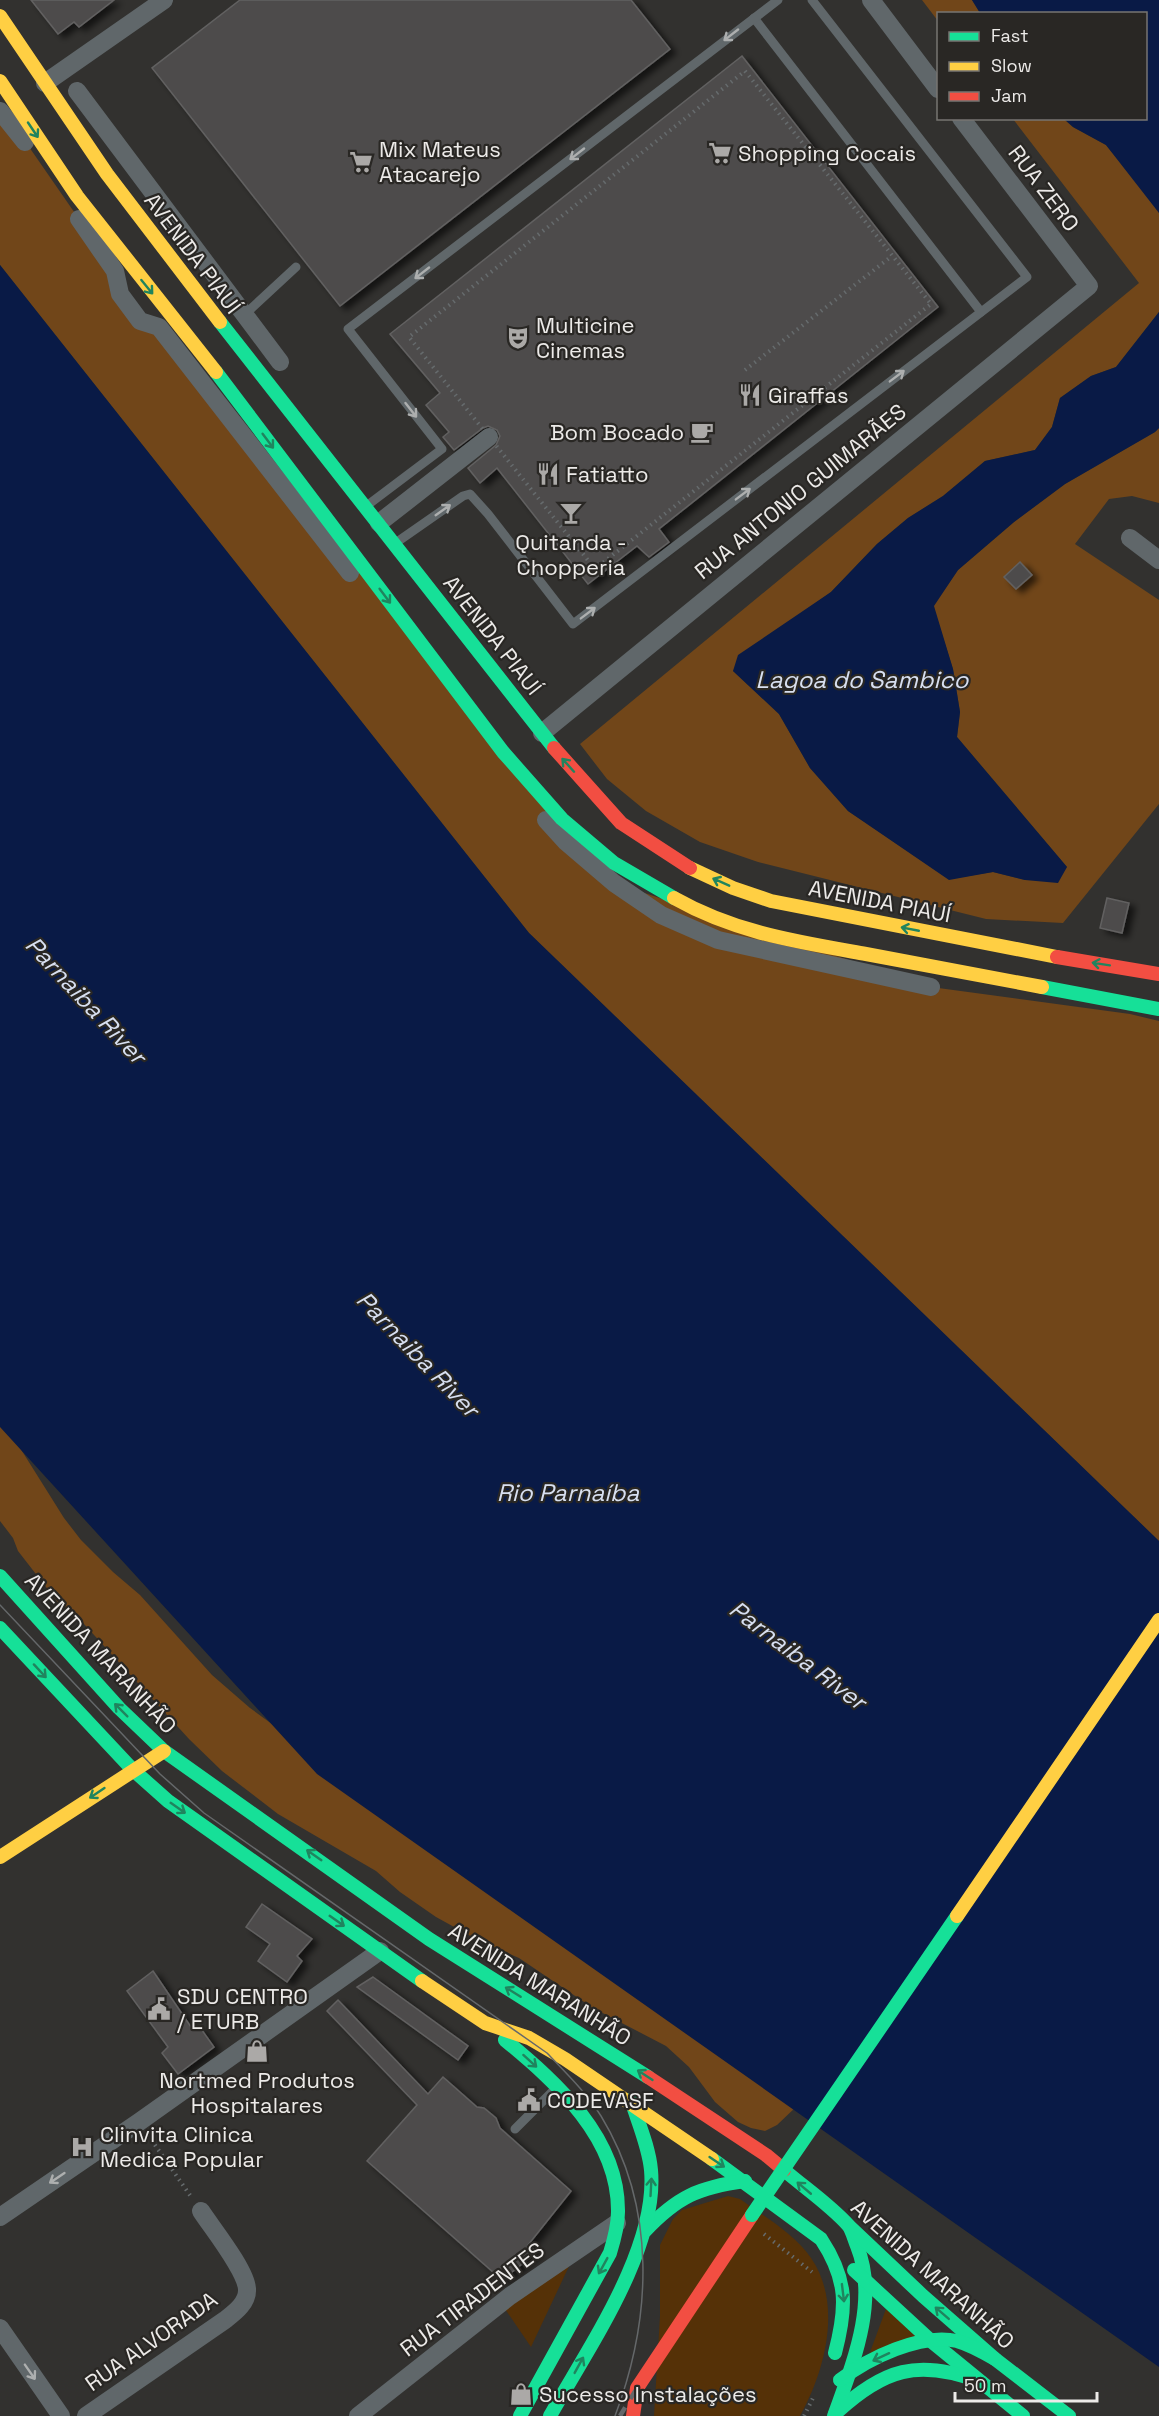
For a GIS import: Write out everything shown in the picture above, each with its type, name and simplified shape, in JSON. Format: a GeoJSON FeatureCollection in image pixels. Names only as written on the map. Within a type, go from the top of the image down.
{"type":"FeatureCollection","features":[{"type":"Feature","properties":{"kind":"main road","name":"AVENIDA PIAUÍ"},"geometry":{"type":"LineString","coordinates":[[0,16],[107,174],[227,331],[379,522],[542,733],[621,823],[687,867],[733,888],[783,904],[1038,954],[1159,974]]}},
{"type":"Feature","properties":{"kind":"main road"},"geometry":{"type":"LineString","coordinates":[[0,81],[77,196],[215,371],[503,752],[562,819],[614,863],[691,908],[742,929],[800,942],[1159,1009]]}},
{"type":"Feature","properties":{"kind":"main road","name":"AVENIDA MARANHÃO"},"geometry":{"type":"LineString","coordinates":[[0,1576],[119,1708],[164,1751],[326,1864],[429,1940],[617,2056],[766,2155],[849,2226],[923,2296],[995,2359],[1069,2416]]}},
{"type":"Feature","properties":{"kind":"main road"},"geometry":{"type":"LineString","coordinates":[[633,2416],[637,2388],[752,2215],[1159,1620]]}},
{"type":"Feature","properties":{"kind":"main road"},"geometry":{"type":"LineString","coordinates":[[0,1628],[132,1770],[168,1801],[485,2024],[558,2086],[593,2133],[607,2160],[616,2185],[617,2223],[610,2253],[520,2416]]}},
{"type":"Feature","properties":{"kind":"main road"},"geometry":{"type":"LineString","coordinates":[[0,1857],[164,1751]]}},
{"type":"Feature","properties":{"kind":"main road"},"geometry":{"type":"LineString","coordinates":[[485,2024],[529,2038],[565,2059],[745,2181],[821,2239],[931,2341],[1023,2416]]}},
{"type":"Feature","properties":{"kind":"main road"},"geometry":{"type":"LineString","coordinates":[[550,2416],[628,2277],[645,2231],[652,2186],[651,2167],[617,2056]]}},
{"type":"Feature","properties":{"kind":"main road"},"geometry":{"type":"LineString","coordinates":[[645,2231],[677,2200],[697,2189],[721,2183],[745,2181]]}},
{"type":"Feature","properties":{"kind":"main road"},"geometry":{"type":"LineString","coordinates":[[834,2416],[850,2372],[865,2311],[866,2282],[861,2256],[849,2226]]}},
{"type":"Feature","properties":{"kind":"main road"},"geometry":{"type":"LineString","coordinates":[[821,2239],[831,2254],[844,2293],[844,2318],[823,2389]]}},
{"type":"Feature","properties":{"kind":"main road"},"geometry":{"type":"LineString","coordinates":[[823,2389],[850,2372],[891,2352],[931,2341],[948,2340],[966,2343],[995,2359]]}},
{"type":"Feature","properties":{"kind":"main road"},"geometry":{"type":"LineString","coordinates":[[834,2416],[851,2398],[876,2382],[903,2371],[931,2367],[961,2373],[981,2382]]}},
{"type":"Feature","properties":{"kind":"street"},"geometry":{"type":"LineString","coordinates":[[45,83],[164,0]]}},
{"type":"Feature","properties":{"kind":"street"},"geometry":{"type":"LineString","coordinates":[[871,0],[937,86]]}},
{"type":"Feature","properties":{"kind":"street"},"geometry":{"type":"LineString","coordinates":[[77,91],[280,362]]}},
{"type":"Feature","properties":{"kind":"street"},"geometry":{"type":"LineString","coordinates":[[0,111],[18,130],[115,271],[120,294],[140,321],[159,327],[518,789],[566,842],[614,883],[661,915],[718,940],[931,987]]}},
{"type":"Feature","properties":{"kind":"street","name":"RUA ZERO"},"geometry":{"type":"LineString","coordinates":[[963,120],[1089,286]]}},
{"type":"Feature","properties":{"kind":"street","name":"RUA ANTONIO GUIMARÃES"},"geometry":{"type":"LineString","coordinates":[[542,733],[1089,286]]}},
{"type":"Feature","properties":{"kind":"street"},"geometry":{"type":"LineString","coordinates":[[379,522],[489,437]]}},
{"type":"Feature","properties":{"kind":"street"},"geometry":{"type":"LineString","coordinates":[[1130,538],[1159,560]]}},
{"type":"Feature","properties":{"kind":"street"},"geometry":{"type":"LineString","coordinates":[[0,2217],[139,2122],[380,1951]]}},
{"type":"Feature","properties":{"kind":"street","name":"RUA ALVORADA"},"geometry":{"type":"LineString","coordinates":[[86,2416],[225,2320],[237,2311],[244,2300],[247,2290],[239,2268],[201,2211]]}},
{"type":"Feature","properties":{"kind":"street","name":"RUA TIRADENTES"},"geometry":{"type":"LineString","coordinates":[[358,2416],[510,2296],[617,2223]]}},
{"type":"Feature","properties":{"kind":"street"},"geometry":{"type":"LineString","coordinates":[[0,2328],[61,2416]]}},
{"type":"Feature","properties":{"kind":"lane"},"geometry":{"type":"LineString","coordinates":[[366,506],[442,449],[348,329],[778,0]]}},
{"type":"Feature","properties":{"kind":"lane"},"geometry":{"type":"LineString","coordinates":[[395,543],[463,496],[470,495],[488,514],[573,624],[1027,277],[812,0]]}},
{"type":"Feature","properties":{"kind":"lane"},"geometry":{"type":"LineString","coordinates":[[754,18],[981,312]]}},
{"type":"Feature","properties":{"kind":"lane"},"geometry":{"type":"LineString","coordinates":[[227,331],[296,267]]}},
{"type":"Feature","properties":{"kind":"lane"},"geometry":{"type":"LineString","coordinates":[[515,2129],[558,2086]]}},
{"type":"Feature","properties":{"kind":"path"},"geometry":{"type":"LineString","coordinates":[[745,71],[892,256],[931,304],[595,569],[409,337],[745,71]]}},
{"type":"Feature","properties":{"kind":"path"},"geometry":{"type":"LineString","coordinates":[[745,370],[892,256]]}},
{"type":"Feature","properties":{"kind":"path"},"geometry":{"type":"LineString","coordinates":[[139,2122],[201,2211]]}},
{"type":"Feature","properties":{"kind":"path"},"geometry":{"type":"LineString","coordinates":[[756,2229],[820,2278]]}},
{"type":"Feature","properties":{"kind":"path"},"geometry":{"type":"LineString","coordinates":[[804,2416],[823,2389]]}},
{"type":"Feature","properties":{"kind":"shaded area"},"geometry":{"type":"Polygon","coordinates":[[[922,0],[972,0],[979,12],[937,12],[937,20],[922,0]]]}},
{"type":"Feature","properties":{"kind":"shaded area"},"geometry":{"type":"Polygon","coordinates":[[[0,111],[18,131],[115,271],[120,294],[159,327],[614,883],[931,987],[1130,1014],[1159,1021],[1159,1541],[529,933],[0,265],[0,111]]]}},
{"type":"Feature","properties":{"kind":"shaded area"},"geometry":{"type":"Polygon","coordinates":[[[1014,120],[1065,120],[1073,127],[1106,145],[1157,208],[1159,213],[1159,312],[1116,367],[1091,376],[1060,398],[1052,427],[1035,450],[985,461],[943,496],[908,518],[877,544],[831,592],[792,620],[733,671],[779,714],[810,768],[848,811],[949,879],[993,872],[1025,880],[1067,867],[957,737],[960,712],[953,669],[933,606],[958,570],[1014,522],[1065,484],[1159,428],[1159,503],[1132,496],[1109,499],[1075,544],[1159,600],[1159,804],[1063,923],[986,919],[758,862],[700,842],[646,811],[607,779],[580,744],[1139,283],[1014,120]]]}},
{"type":"Feature","properties":{"kind":"shaded area"},"geometry":{"type":"Polygon","coordinates":[[[0,1416],[64,1518],[81,1540],[140,1595],[212,1675],[250,1708],[797,2106],[777,2125],[765,2131],[738,2122],[715,2102],[689,2067],[666,2046],[593,2008],[519,1958],[476,1939],[436,1917],[400,1892],[376,1871],[278,1814],[222,1771],[189,1739],[84,1624],[60,1605],[18,1551],[13,1538],[0,1521],[0,1416]]]}},
{"type":"Feature","properties":{"kind":"shaded area"},"geometry":{"type":"Polygon","coordinates":[[[728,2196],[740,2199],[787,2233],[804,2249],[821,2276],[828,2316],[827,2337],[817,2379],[800,2416],[654,2416],[660,2316],[660,2245],[673,2219],[682,2210],[728,2196]]]}},
{"type":"Feature","properties":{"kind":"shaded area"},"geometry":{"type":"Polygon","coordinates":[[[571,2262],[531,2347],[503,2306],[571,2262]]]}},
{"type":"Feature","properties":{"kind":"shaded area"},"geometry":{"type":"Polygon","coordinates":[[[886,2309],[916,2336],[869,2355],[886,2309]]]}},
{"type":"Feature","properties":{"kind":"water"},"geometry":{"type":"Polygon","coordinates":[[[972,0],[1159,0],[1159,213],[1106,145],[1073,127],[1065,120],[1147,120],[1147,12],[979,12],[972,0]]]}},
{"type":"Feature","properties":{"kind":"water","name":"Rio Parnaíba"},"geometry":{"type":"Polygon","coordinates":[[[0,265],[529,933],[1159,1541],[1159,2367],[317,1774],[0,1427],[0,265]]]}},
{"type":"Feature","properties":{"kind":"water","name":"Lagoa do Sambico"},"geometry":{"type":"Polygon","coordinates":[[[1159,312],[1159,428],[1065,484],[1014,522],[958,570],[934,606],[953,669],[960,712],[957,737],[1067,867],[1058,883],[1025,880],[993,872],[949,880],[848,811],[810,768],[779,714],[733,671],[738,655],[831,592],[877,544],[908,518],[943,496],[985,461],[1035,450],[1052,427],[1060,398],[1091,376],[1116,367],[1159,312]]]}},
{"type":"Feature","properties":{"kind":"building"},"geometry":{"type":"Polygon","coordinates":[[[31,0],[114,0],[79,27],[74,22],[58,34],[31,0]]]}},
{"type":"Feature","properties":{"kind":"building"},"geometry":{"type":"Polygon","coordinates":[[[240,0],[631,0],[670,49],[340,306],[152,68],[240,0]]]}},
{"type":"Feature","properties":{"kind":"building"},"geometry":{"type":"Polygon","coordinates":[[[742,56],[938,307],[659,529],[669,542],[649,557],[637,546],[588,584],[497,468],[480,483],[468,468],[496,445],[500,436],[497,430],[488,426],[483,428],[454,450],[443,437],[449,432],[426,405],[440,393],[390,334],[742,56]]]}},
{"type":"Feature","properties":{"kind":"building"},"geometry":{"type":"Polygon","coordinates":[[[1020,562],[1032,575],[1016,589],[1004,577],[1020,562]]]}},
{"type":"Feature","properties":{"kind":"building"},"geometry":{"type":"Polygon","coordinates":[[[1107,898],[1129,903],[1122,933],[1100,928],[1107,898]]]}},
{"type":"Feature","properties":{"kind":"building"},"geometry":{"type":"Polygon","coordinates":[[[262,1904],[312,1939],[297,1956],[302,1961],[287,1982],[258,1961],[270,1944],[246,1927],[262,1904]]]}},
{"type":"Feature","properties":{"kind":"building","name":"SDU CENTRO / ETURB"},"geometry":{"type":"Polygon","coordinates":[[[153,1971],[193,2030],[199,2026],[214,2047],[178,2074],[162,2053],[168,2047],[127,1991],[153,1971]]]}},
{"type":"Feature","properties":{"kind":"building"},"geometry":{"type":"Polygon","coordinates":[[[373,1977],[468,2046],[458,2060],[357,1987],[373,1977]]]}},
{"type":"Feature","properties":{"kind":"building"},"geometry":{"type":"Polygon","coordinates":[[[338,2000],[428,2094],[443,2077],[477,2107],[484,2108],[496,2118],[500,2128],[571,2191],[528,2245],[537,2252],[502,2280],[367,2161],[417,2105],[327,2011],[338,2000]]]}},
{"type":"Feature","properties":{"kind":"tram line"},"geometry":{"type":"LineString","coordinates":[[0,1605],[160,1774],[204,1813],[547,2053],[589,2099],[601,2116],[619,2151],[632,2188],[640,2226],[643,2264],[642,2302],[636,2341],[615,2416]]}},
{"type":"Feature","properties":{"kind":"railway"},"geometry":{"type":"LineString","coordinates":[[620,2416],[637,2388]]}},
{"type":"Feature","properties":{"kind":"traffic: fast"},"geometry":{"type":"LineString","coordinates":[[220,322],[554,748]]}},
{"type":"Feature","properties":{"kind":"traffic: fast"},"geometry":{"type":"LineString","coordinates":[[216,372],[503,752],[562,819],[614,863],[674,898]]}},
{"type":"Feature","properties":{"kind":"traffic: fast"},"geometry":{"type":"LineString","coordinates":[[1042,987],[1159,1009]]}},
{"type":"Feature","properties":{"kind":"traffic: fast"},"geometry":{"type":"LineString","coordinates":[[0,1576],[119,1708],[164,1751],[429,1939],[648,2077]]}},
{"type":"Feature","properties":{"kind":"traffic: fast"},"geometry":{"type":"LineString","coordinates":[[0,1628],[132,1769],[168,1801],[422,1981]]}},
{"type":"Feature","properties":{"kind":"traffic: fast"},"geometry":{"type":"LineString","coordinates":[[752,2215],[957,1916]]}},
{"type":"Feature","properties":{"kind":"traffic: fast"},"geometry":{"type":"LineString","coordinates":[[505,2040],[564,2094],[596,2136],[608,2160],[616,2185],[618,2212],[617,2228],[610,2253],[520,2416]]}},
{"type":"Feature","properties":{"kind":"traffic: fast"},"geometry":{"type":"LineString","coordinates":[[550,2416],[601,2329],[632,2265],[644,2232],[650,2200],[651,2170],[646,2144],[631,2100]]}},
{"type":"Feature","properties":{"kind":"traffic: fast"},"geometry":{"type":"LineString","coordinates":[[712,2159],[821,2239],[836,2268],[843,2294],[842,2322],[835,2353]]}},
{"type":"Feature","properties":{"kind":"traffic: fast"},"geometry":{"type":"LineString","coordinates":[[784,2170],[848,2225],[863,2267],[865,2288],[861,2332],[834,2416]]}},
{"type":"Feature","properties":{"kind":"traffic: fast"},"geometry":{"type":"LineString","coordinates":[[645,2231],[668,2210],[690,2196],[702,2190],[745,2181]]}},
{"type":"Feature","properties":{"kind":"traffic: fast"},"geometry":{"type":"LineString","coordinates":[[849,2226],[923,2296],[995,2359],[1069,2416]]}},
{"type":"Feature","properties":{"kind":"traffic: fast"},"geometry":{"type":"LineString","coordinates":[[854,2270],[931,2341],[1023,2416]]}},
{"type":"Feature","properties":{"kind":"traffic: fast"},"geometry":{"type":"LineString","coordinates":[[840,2380],[880,2356],[911,2344],[927,2341],[943,2339],[957,2341],[995,2359]]}},
{"type":"Feature","properties":{"kind":"traffic: fast"},"geometry":{"type":"LineString","coordinates":[[835,2414],[869,2387],[902,2372],[938,2371],[981,2382]]}},
{"type":"Feature","properties":{"kind":"traffic: slow"},"geometry":{"type":"LineString","coordinates":[[0,16],[107,174],[220,322]]}},
{"type":"Feature","properties":{"kind":"traffic: slow"},"geometry":{"type":"LineString","coordinates":[[0,81],[77,196],[216,372]]}},
{"type":"Feature","properties":{"kind":"traffic: slow"},"geometry":{"type":"LineString","coordinates":[[690,868],[733,888],[771,901],[1057,957]]}},
{"type":"Feature","properties":{"kind":"traffic: slow"},"geometry":{"type":"LineString","coordinates":[[674,898],[721,920],[768,935],[1042,987]]}},
{"type":"Feature","properties":{"kind":"traffic: slow"},"geometry":{"type":"LineString","coordinates":[[957,1916],[1159,1620]]}},
{"type":"Feature","properties":{"kind":"traffic: slow"},"geometry":{"type":"LineString","coordinates":[[0,1857],[164,1751]]}},
{"type":"Feature","properties":{"kind":"traffic: slow"},"geometry":{"type":"LineString","coordinates":[[422,1981],[485,2023],[529,2038],[565,2059],[712,2159]]}},
{"type":"Feature","properties":{"kind":"traffic: jam"},"geometry":{"type":"LineString","coordinates":[[554,748],[621,823],[690,868]]}},
{"type":"Feature","properties":{"kind":"traffic: jam"},"geometry":{"type":"LineString","coordinates":[[1057,957],[1159,974]]}},
{"type":"Feature","properties":{"kind":"traffic: jam"},"geometry":{"type":"LineString","coordinates":[[648,2077],[766,2155],[784,2170]]}},
{"type":"Feature","properties":{"kind":"traffic: jam"},"geometry":{"type":"LineString","coordinates":[[633,2416],[637,2388],[752,2215]]}},
{"type":"Feature","properties":{"kind":"place","name":"Shopping Cocais"},"geometry":{"type":"Point","coordinates":[720,153]}},
{"type":"Feature","properties":{"kind":"place","name":"Mix Mateus Atacarejo"},"geometry":{"type":"Point","coordinates":[361,162]}},
{"type":"Feature","properties":{"kind":"place","name":"Multicine Cinemas"},"geometry":{"type":"Point","coordinates":[518,338]}},
{"type":"Feature","properties":{"kind":"place","name":"Giraffas"},"geometry":{"type":"Point","coordinates":[750,395]}},
{"type":"Feature","properties":{"kind":"place","name":"Bom Bocado"},"geometry":{"type":"Point","coordinates":[702,432]}},
{"type":"Feature","properties":{"kind":"place","name":"Fatiatto"},"geometry":{"type":"Point","coordinates":[548,474]}},
{"type":"Feature","properties":{"kind":"place","name":"Quitanda - Chopperia"},"geometry":{"type":"Point","coordinates":[571,513]}},
{"type":"Feature","properties":{"kind":"place","name":"SDU CENTRO / ETURB"},"geometry":{"type":"Point","coordinates":[159,2009]}},
{"type":"Feature","properties":{"kind":"place","name":"Nortmed Produtos Hospitalares"},"geometry":{"type":"Point","coordinates":[257,2051]}},
{"type":"Feature","properties":{"kind":"place","name":"CODEVASF"},"geometry":{"type":"Point","coordinates":[529,2100]}},
{"type":"Feature","properties":{"kind":"place","name":"Clinvita Clinica Medica Popular"},"geometry":{"type":"Point","coordinates":[82,2147]}},
{"type":"Feature","properties":{"kind":"place","name":"Sucesso Instalações"},"geometry":{"type":"Point","coordinates":[521,2394]}},
{"type":"Feature","properties":{"kind":"water label","name":"Parnaiba River"},"geometry":{"type":"Point","coordinates":[86,1000]}},
{"type":"Feature","properties":{"kind":"water label","name":"Parnaiba River"},"geometry":{"type":"Point","coordinates":[418,1354]}},
{"type":"Feature","properties":{"kind":"water label","name":"Parnaiba River"},"geometry":{"type":"Point","coordinates":[798,1655]}}]}
